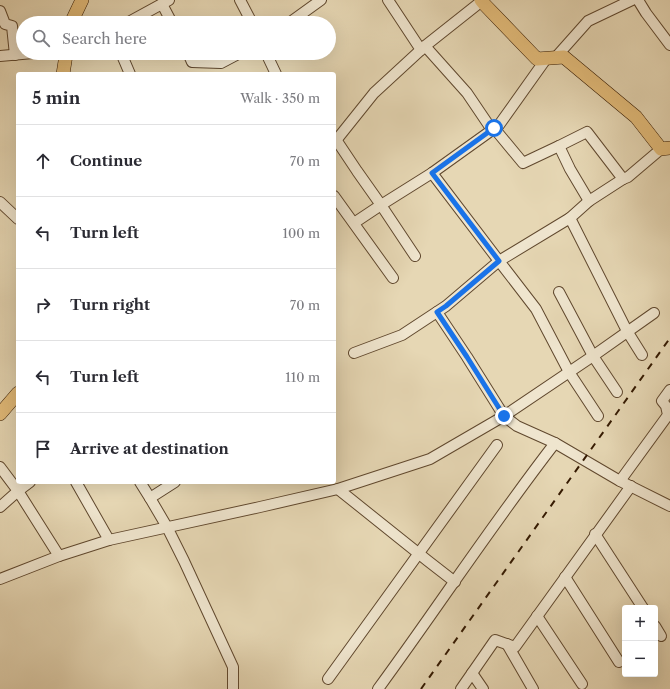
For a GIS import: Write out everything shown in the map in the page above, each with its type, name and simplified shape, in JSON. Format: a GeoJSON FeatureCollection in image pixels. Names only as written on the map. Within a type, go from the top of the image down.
{"type":"FeatureCollection","features":[{"type":"Feature","properties":{"kind":"main road"},"geometry":{"type":"LineString","coordinates":[[74,16],[82,0]]}},
{"type":"Feature","properties":{"kind":"main road"},"geometry":{"type":"LineString","coordinates":[[81,16],[89,0]]}},
{"type":"Feature","properties":{"kind":"main road"},"geometry":{"type":"LineString","coordinates":[[482,0],[537,59],[564,57],[636,117],[665,149]]}},
{"type":"Feature","properties":{"kind":"main road"},"geometry":{"type":"LineString","coordinates":[[63,60],[63,72]]}},
{"type":"Feature","properties":{"kind":"main road"},"geometry":{"type":"LineString","coordinates":[[0,414],[16,395]]}},
{"type":"Feature","properties":{"kind":"street"},"geometry":{"type":"LineString","coordinates":[[240,0],[248,16]]}},
{"type":"Feature","properties":{"kind":"street"},"geometry":{"type":"LineString","coordinates":[[299,16],[321,0]]}},
{"type":"Feature","properties":{"kind":"street"},"geometry":{"type":"LineString","coordinates":[[388,0],[423,48],[467,93],[493,129],[523,164],[587,132],[623,179]]}},
{"type":"Feature","properties":{"kind":"street"},"geometry":{"type":"LineString","coordinates":[[336,141],[374,93],[423,48],[482,0]]}},
{"type":"Feature","properties":{"kind":"street"},"geometry":{"type":"LineString","coordinates":[[354,223],[381,204],[432,173],[493,129],[499,124],[551,58],[588,21],[632,0]]}},
{"type":"Feature","properties":{"kind":"street"},"geometry":{"type":"LineString","coordinates":[[638,0],[670,45]]}},
{"type":"Feature","properties":{"kind":"street"},"geometry":{"type":"LineString","coordinates":[[140,16],[166,2],[170,16]]}},
{"type":"Feature","properties":{"kind":"street"},"geometry":{"type":"LineString","coordinates":[[0,11],[5,24],[12,26],[15,55],[0,56]]}},
{"type":"Feature","properties":{"kind":"street"},"geometry":{"type":"LineString","coordinates":[[124,60],[129,72]]}},
{"type":"Feature","properties":{"kind":"street"},"geometry":{"type":"LineString","coordinates":[[191,60],[192,62],[221,63],[227,60]]}},
{"type":"Feature","properties":{"kind":"street"},"geometry":{"type":"LineString","coordinates":[[269,60],[275,72]]}},
{"type":"Feature","properties":{"kind":"street"},"geometry":{"type":"LineString","coordinates":[[336,143],[381,204],[415,256]]}},
{"type":"Feature","properties":{"kind":"street"},"geometry":{"type":"LineString","coordinates":[[559,146],[570,169],[589,201]]}},
{"type":"Feature","properties":{"kind":"street"},"geometry":{"type":"LineString","coordinates":[[354,353],[402,335],[446,306],[499,261],[570,218],[589,201],[628,177],[665,149]]}},
{"type":"Feature","properties":{"kind":"street"},"geometry":{"type":"LineString","coordinates":[[432,173],[536,309],[569,372],[598,416]]}},
{"type":"Feature","properties":{"kind":"street"},"geometry":{"type":"LineString","coordinates":[[336,199],[393,278]]}},
{"type":"Feature","properties":{"kind":"street"},"geometry":{"type":"LineString","coordinates":[[0,202],[16,217]]}},
{"type":"Feature","properties":{"kind":"street"},"geometry":{"type":"LineString","coordinates":[[570,218],[627,331],[642,355]]}},
{"type":"Feature","properties":{"kind":"street"},"geometry":{"type":"LineString","coordinates":[[559,292],[593,356],[617,392]]}},
{"type":"Feature","properties":{"kind":"street"},"geometry":{"type":"LineString","coordinates":[[437,312],[504,416],[517,426],[555,443],[620,481],[670,506]]}},
{"type":"Feature","properties":{"kind":"street"},"geometry":{"type":"LineString","coordinates":[[0,579],[59,556],[109,540],[338,489],[430,459],[504,416],[593,356],[654,312]]}},
{"type":"Feature","properties":{"kind":"street"},"geometry":{"type":"LineString","coordinates":[[620,481],[668,415],[666,406],[662,401],[670,390]]}},
{"type":"Feature","properties":{"kind":"street"},"geometry":{"type":"LineString","coordinates":[[378,689],[531,474],[555,443]]}},
{"type":"Feature","properties":{"kind":"street"},"geometry":{"type":"LineString","coordinates":[[328,679],[497,445]]}},
{"type":"Feature","properties":{"kind":"street"},"geometry":{"type":"LineString","coordinates":[[0,467],[18,491],[59,556]]}},
{"type":"Feature","properties":{"kind":"street"},"geometry":{"type":"LineString","coordinates":[[0,507],[27,484]]}},
{"type":"Feature","properties":{"kind":"street"},"geometry":{"type":"LineString","coordinates":[[77,484],[109,540]]}},
{"type":"Feature","properties":{"kind":"street"},"geometry":{"type":"LineString","coordinates":[[141,484],[167,527],[184,561],[233,667],[236,688]]}},
{"type":"Feature","properties":{"kind":"street"},"geometry":{"type":"LineString","coordinates":[[150,498],[172,484]]}},
{"type":"Feature","properties":{"kind":"street"},"geometry":{"type":"LineString","coordinates":[[461,689],[495,640],[515,647],[631,486]]}},
{"type":"Feature","properties":{"kind":"street"},"geometry":{"type":"LineString","coordinates":[[338,489],[455,582]]}},
{"type":"Feature","properties":{"kind":"street"},"geometry":{"type":"LineString","coordinates":[[596,534],[642,605]]}},
{"type":"Feature","properties":{"kind":"street"},"geometry":{"type":"LineString","coordinates":[[565,577],[619,662]]}},
{"type":"Feature","properties":{"kind":"street"},"geometry":{"type":"LineString","coordinates":[[537,616],[582,684]]}},
{"type":"Feature","properties":{"kind":"street"},"geometry":{"type":"LineString","coordinates":[[658,631],[661,636]]}},
{"type":"Feature","properties":{"kind":"street"},"geometry":{"type":"LineString","coordinates":[[507,644],[533,689]]}},
{"type":"Feature","properties":{"kind":"street"},"geometry":{"type":"LineString","coordinates":[[472,673],[483,689]]}},
{"type":"Feature","properties":{"kind":"railway"},"geometry":{"type":"LineString","coordinates":[[421,689],[670,338]]}},
{"type":"Feature","properties":{"kind":"route"},"geometry":{"type":"LineString","coordinates":[[494,128],[432,173],[499,261],[437,312],[504,416]]}}]}
